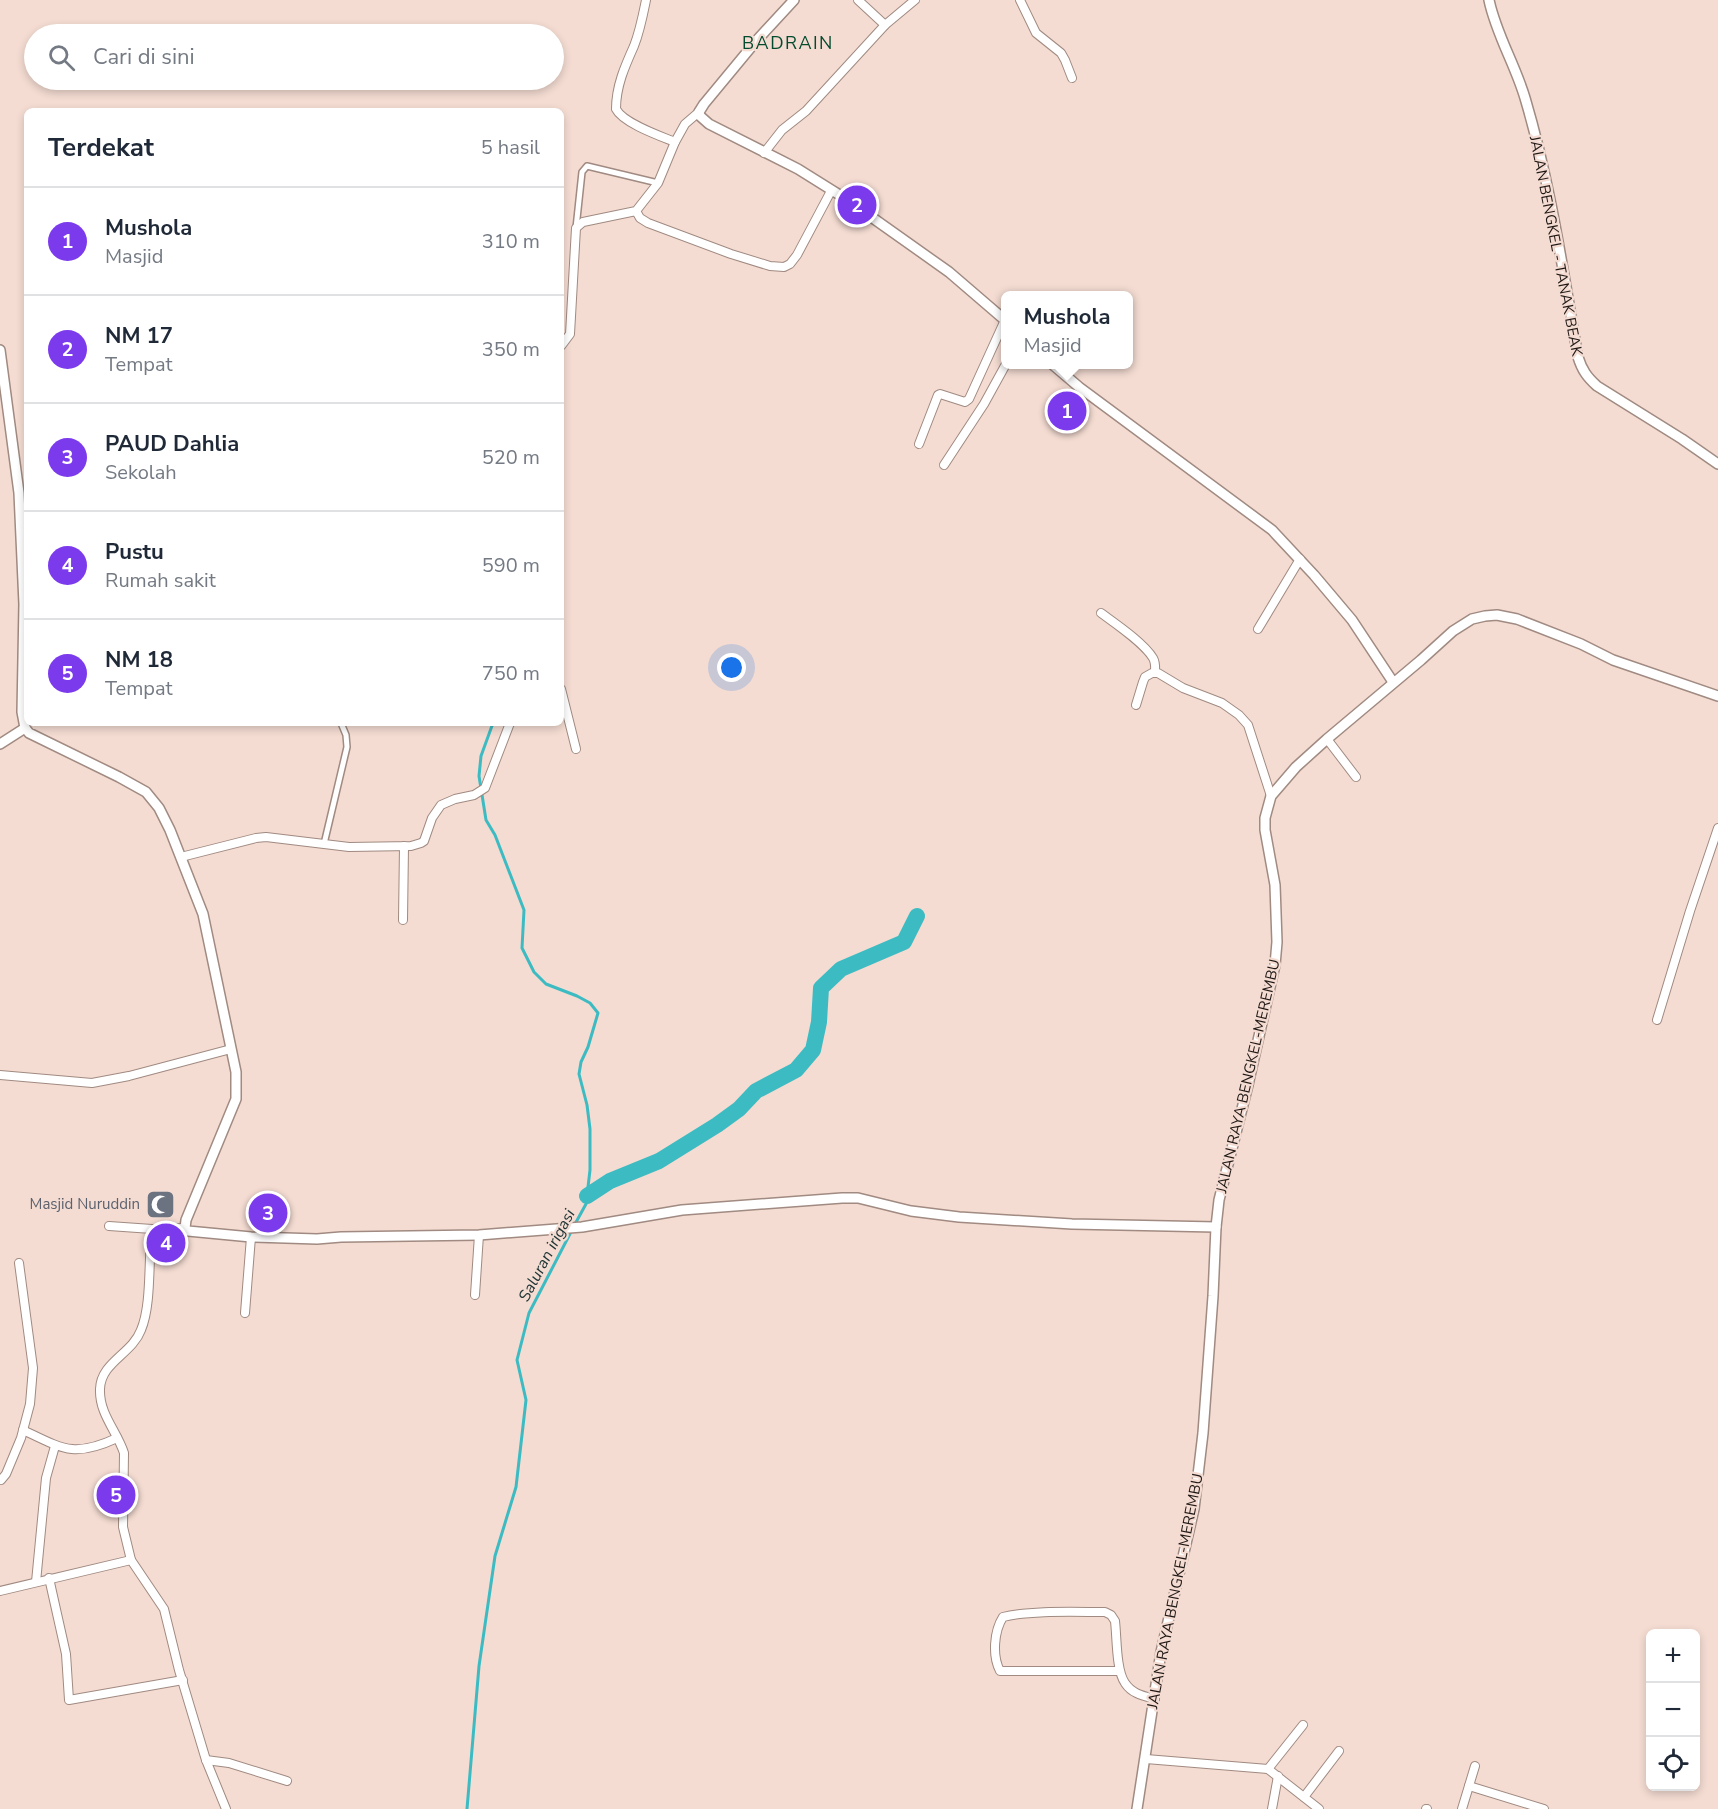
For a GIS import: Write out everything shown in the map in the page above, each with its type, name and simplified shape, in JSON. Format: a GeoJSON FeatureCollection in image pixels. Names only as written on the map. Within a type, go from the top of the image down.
{"type":"FeatureCollection","features":[{"type":"Feature","properties":{"kind":"street"},"geometry":{"type":"LineString","coordinates":[[646,0],[634,45],[620,82],[616,109],[627,120],[675,142]]}},
{"type":"Feature","properties":{"kind":"street"},"geometry":{"type":"LineString","coordinates":[[576,228],[583,222],[636,211],[658,183],[685,124],[699,112],[750,49],[794,0]]}},
{"type":"Feature","properties":{"kind":"street"},"geometry":{"type":"LineString","coordinates":[[858,0],[885,25]]}},
{"type":"Feature","properties":{"kind":"street"},"geometry":{"type":"LineString","coordinates":[[764,153],[782,130],[806,111],[885,25],[915,0]]}},
{"type":"Feature","properties":{"kind":"street"},"geometry":{"type":"LineString","coordinates":[[1020,0],[1036,33],[1061,53],[1072,78]]}},
{"type":"Feature","properties":{"kind":"street","name":"JALAN BENGKEL - TANAK BEAK"},"geometry":{"type":"LineString","coordinates":[[1488,0],[1493,20],[1518,79],[1530,118],[1546,184],[1581,368],[1597,386],[1718,464]]}},
{"type":"Feature","properties":{"kind":"street"},"geometry":{"type":"LineString","coordinates":[[699,112],[701,118],[709,124],[798,169],[831,191],[949,272],[1001,318]]}},
{"type":"Feature","properties":{"kind":"street"},"geometry":{"type":"LineString","coordinates":[[564,342],[570,334],[576,228],[582,172],[587,166],[658,183]]}},
{"type":"Feature","properties":{"kind":"street"},"geometry":{"type":"LineString","coordinates":[[636,211],[640,218],[648,223],[730,254],[779,268],[790,264],[797,255],[831,191]]}},
{"type":"Feature","properties":{"kind":"street"},"geometry":{"type":"LineString","coordinates":[[919,444],[938,394],[965,402],[969,399],[1001,330]]}},
{"type":"Feature","properties":{"kind":"street"},"geometry":{"type":"LineString","coordinates":[[0,350],[19,493],[24,586]]}},
{"type":"Feature","properties":{"kind":"street"},"geometry":{"type":"LineString","coordinates":[[944,465],[1003,369]]}},
{"type":"Feature","properties":{"kind":"street"},"geometry":{"type":"LineString","coordinates":[[1058,369],[1272,530],[1352,620],[1393,682]]}},
{"type":"Feature","properties":{"kind":"street"},"geometry":{"type":"LineString","coordinates":[[1258,629],[1300,559]]}},
{"type":"Feature","properties":{"kind":"street"},"geometry":{"type":"LineString","coordinates":[[1101,613],[1149,653],[1155,661],[1155,673]]}},
{"type":"Feature","properties":{"kind":"street","name":"JALAN RAYA BENGKEL-MEREMBU"},"geometry":{"type":"LineString","coordinates":[[1137,1809],[1161,1652],[1194,1509],[1203,1433],[1219,1200],[1275,965],[1277,920],[1275,885],[1264,830],[1272,796],[1296,767],[1327,738],[1454,631],[1466,622],[1485,615],[1497,615],[1524,622],[1581,644],[1613,660],[1718,696]]}},
{"type":"Feature","properties":{"kind":"street"},"geometry":{"type":"LineString","coordinates":[[24,641],[22,712],[24,723]]}},
{"type":"Feature","properties":{"kind":"street"},"geometry":{"type":"LineString","coordinates":[[1136,705],[1145,677],[1152,673],[1222,703],[1245,720],[1272,796]]}},
{"type":"Feature","properties":{"kind":"street"},"geometry":{"type":"LineString","coordinates":[[564,705],[576,749]]}},
{"type":"Feature","properties":{"kind":"street"},"geometry":{"type":"LineString","coordinates":[[324,844],[347,747],[342,726]]}},
{"type":"Feature","properties":{"kind":"street"},"geometry":{"type":"LineString","coordinates":[[181,857],[256,838],[282,838],[363,847],[404,846],[421,843],[432,818],[441,806],[455,799],[474,795],[485,788],[509,726]]}},
{"type":"Feature","properties":{"kind":"street"},"geometry":{"type":"LineString","coordinates":[[0,744],[25,728],[29,733],[146,792],[159,808],[171,830],[203,914],[237,1081],[236,1099],[186,1220],[185,1228]]}},
{"type":"Feature","properties":{"kind":"street"},"geometry":{"type":"LineString","coordinates":[[1327,738],[1356,777]]}},
{"type":"Feature","properties":{"kind":"street"},"geometry":{"type":"LineString","coordinates":[[1657,1020],[1718,828]]}},
{"type":"Feature","properties":{"kind":"street"},"geometry":{"type":"LineString","coordinates":[[403,920],[404,846]]}},
{"type":"Feature","properties":{"kind":"street"},"geometry":{"type":"LineString","coordinates":[[0,1075],[92,1083],[129,1076],[231,1049]]}},
{"type":"Feature","properties":{"kind":"street"},"geometry":{"type":"LineString","coordinates":[[109,1226],[152,1229],[185,1228],[193,1232],[317,1239],[479,1235],[582,1227],[682,1210],[858,1198],[911,1211],[959,1217],[1072,1224],[1216,1227]]}},
{"type":"Feature","properties":{"kind":"street"},"geometry":{"type":"LineString","coordinates":[[152,1229],[146,1308],[142,1329],[132,1346],[106,1369],[100,1383],[101,1405],[122,1448],[124,1459],[123,1527],[131,1560],[164,1609],[206,1760],[226,1809]]}},
{"type":"Feature","properties":{"kind":"street"},"geometry":{"type":"LineString","coordinates":[[475,1294],[479,1235]]}},
{"type":"Feature","properties":{"kind":"street"},"geometry":{"type":"LineString","coordinates":[[245,1313],[251,1236]]}},
{"type":"Feature","properties":{"kind":"street"},"geometry":{"type":"LineString","coordinates":[[1,1480],[23,1430],[30,1404],[33,1368],[19,1263]]}},
{"type":"Feature","properties":{"kind":"street"},"geometry":{"type":"LineString","coordinates":[[23,1430],[54,1446],[89,1450],[117,1438]]}},
{"type":"Feature","properties":{"kind":"street"},"geometry":{"type":"LineString","coordinates":[[36,1582],[46,1478],[54,1446]]}},
{"type":"Feature","properties":{"kind":"street"},"geometry":{"type":"LineString","coordinates":[[0,1591],[131,1560]]}},
{"type":"Feature","properties":{"kind":"street"},"geometry":{"type":"LineString","coordinates":[[49,1578],[66,1654],[69,1700],[183,1680]]}},
{"type":"Feature","properties":{"kind":"street"},"geometry":{"type":"LineString","coordinates":[[1120,1671],[1000,1671],[996,1654],[998,1626],[1003,1617],[1012,1615],[1105,1612],[1111,1615],[1114,1621],[1120,1671],[1124,1682],[1139,1695],[1155,1699]]}},
{"type":"Feature","properties":{"kind":"street"},"geometry":{"type":"LineString","coordinates":[[1269,1769],[1303,1725]]}},
{"type":"Feature","properties":{"kind":"street"},"geometry":{"type":"LineString","coordinates":[[1304,1797],[1339,1752]]}},
{"type":"Feature","properties":{"kind":"street"},"geometry":{"type":"LineString","coordinates":[[1146,1759],[1269,1769],[1319,1809]]}},
{"type":"Feature","properties":{"kind":"street"},"geometry":{"type":"LineString","coordinates":[[206,1760],[230,1763],[287,1781]]}},
{"type":"Feature","properties":{"kind":"street"},"geometry":{"type":"LineString","coordinates":[[1462,1809],[1475,1766]]}},
{"type":"Feature","properties":{"kind":"street"},"geometry":{"type":"LineString","coordinates":[[1272,1809],[1278,1776]]}},
{"type":"Feature","properties":{"kind":"street"},"geometry":{"type":"LineString","coordinates":[[1469,1786],[1544,1809]]}},
{"type":"Feature","properties":{"kind":"waterway","name":"Saluran irigasi"},"geometry":{"type":"LineString","coordinates":[[492,726],[481,756],[479,776],[486,820],[495,835],[524,910],[522,948],[534,972],[546,984],[590,1003],[598,1013],[579,1074],[590,1129],[590,1170],[586,1204],[575,1224]]}},
{"type":"Feature","properties":{"kind":"waterway"},"geometry":{"type":"LineString","coordinates":[[587,1196],[610,1181],[659,1161],[717,1125],[739,1109],[756,1091],[796,1070],[813,1050],[819,1022],[821,988],[841,969],[904,942],[917,916]]}},
{"type":"Feature","properties":{"kind":"waterway","name":"Saluran irigasi"},"geometry":{"type":"LineString","coordinates":[[467,1809],[479,1666],[495,1556],[516,1487],[526,1400],[517,1360],[529,1313],[572,1230]]}},
{"type":"Feature","properties":{"kind":"place","name":"NM 17"},"geometry":{"type":"Point","coordinates":[857,205]}},
{"type":"Feature","properties":{"kind":"place","name":"Mushola"},"geometry":{"type":"Point","coordinates":[1067,411]}},
{"type":"Feature","properties":{"kind":"place","name":"Masjid Nuruddin"},"geometry":{"type":"Point","coordinates":[161,1204]}},
{"type":"Feature","properties":{"kind":"place","name":"PAUD Dahlia"},"geometry":{"type":"Point","coordinates":[268,1213]}},
{"type":"Feature","properties":{"kind":"place","name":"Pustu"},"geometry":{"type":"Point","coordinates":[166,1243]}},
{"type":"Feature","properties":{"kind":"place","name":"NM 18"},"geometry":{"type":"Point","coordinates":[116,1495]}},
{"type":"Feature","properties":{"kind":"district","name":"BADRAIN"},"geometry":{"type":"Point","coordinates":[788,43]}}]}
